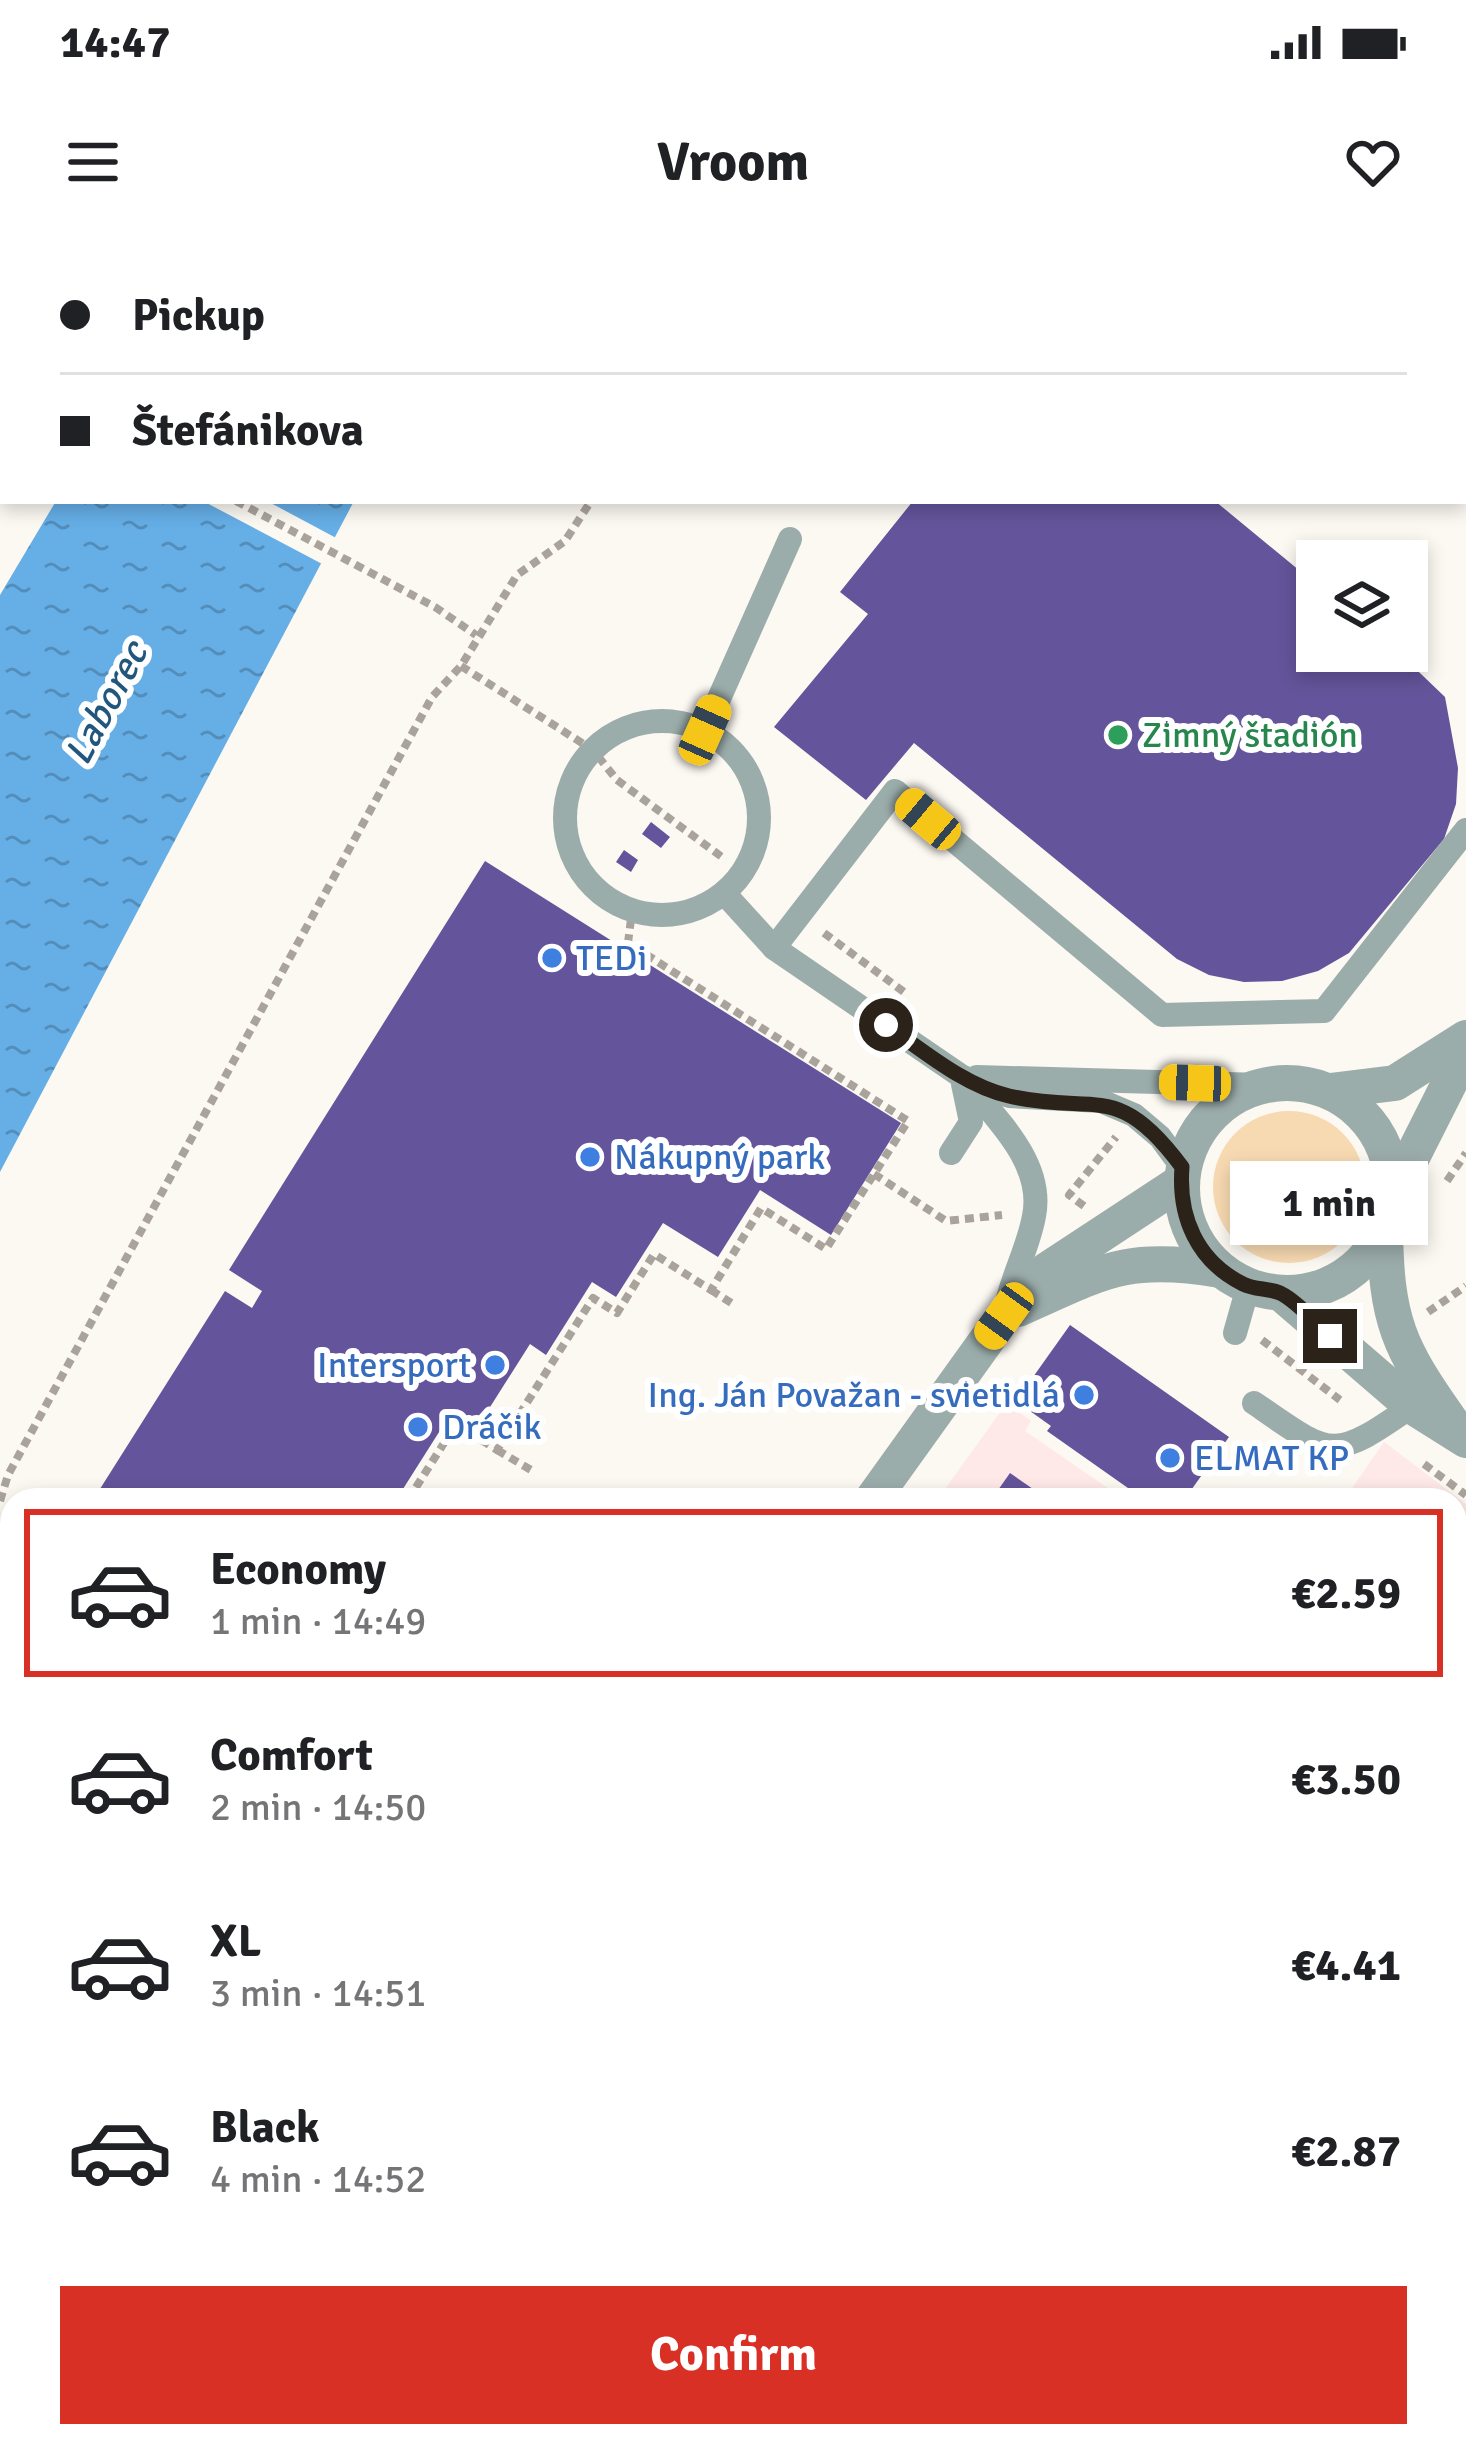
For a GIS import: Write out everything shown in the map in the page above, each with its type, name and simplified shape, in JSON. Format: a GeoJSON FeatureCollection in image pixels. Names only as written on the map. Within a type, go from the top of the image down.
{"type":"FeatureCollection","features":[{"type":"Feature","properties":{"kind":"street"},"geometry":{"type":"LineString","coordinates":[[1330,1091],[1395,1083],[1466,1038]]}},
{"type":"Feature","properties":{"kind":"street"},"geometry":{"type":"LineString","coordinates":[[1004,1316],[1120,1264],[1160,1260],[1250,1284],[1315,1290],[1346,1276],[1370,1255],[1466,1050]]}},
{"type":"Feature","properties":{"kind":"street"},"geometry":{"type":"LineString","coordinates":[[1296,1082],[1330,1091],[1359,1110],[1379,1134],[1390,1164],[1386,1301],[1414,1370],[1463,1438],[1412,1406],[1197,1245],[1184,1214],[1181,1175],[1204,1121],[1230,1098],[1262,1085],[1296,1082]]}},
{"type":"Feature","properties":{"kind":"street"},"geometry":{"type":"LineString","coordinates":[[881,1488],[1004,1316],[1047,1270],[1181,1175]]}},
{"type":"Feature","properties":{"kind":"lane"},"geometry":{"type":"LineString","coordinates":[[705,730],[790,539]]}},
{"type":"Feature","properties":{"kind":"lane"},"geometry":{"type":"LineString","coordinates":[[651,721],[705,730],[746,767],[760,820],[743,872],[724,893],[680,912],[632,910],[602,895],[580,871],[567,841],[565,808],[574,777],[592,750],[619,730],[651,721]]}},
{"type":"Feature","properties":{"kind":"lane"},"geometry":{"type":"LineString","coordinates":[[774,948],[895,790],[1162,1015],[1324,1011],[1466,830]]}},
{"type":"Feature","properties":{"kind":"lane"},"geometry":{"type":"LineString","coordinates":[[724,893],[774,948],[961,1076],[1010,1096],[1101,1101],[1134,1115],[1181,1175]]}},
{"type":"Feature","properties":{"kind":"lane"},"geometry":{"type":"LineString","coordinates":[[961,1076],[1262,1085]]}},
{"type":"Feature","properties":{"kind":"lane"},"geometry":{"type":"LineString","coordinates":[[951,1153],[970,1122],[961,1076]]}},
{"type":"Feature","properties":{"kind":"lane"},"geometry":{"type":"LineString","coordinates":[[961,1076],[1022,1152],[1034,1181],[1036,1211],[1011,1276],[1004,1316]]}},
{"type":"Feature","properties":{"kind":"lane"},"geometry":{"type":"LineString","coordinates":[[1237,1328],[1250,1284]]}},
{"type":"Feature","properties":{"kind":"lane"},"geometry":{"type":"LineString","coordinates":[[1254,1403],[1317,1447],[1355,1445],[1412,1406]]}},
{"type":"Feature","properties":{"kind":"path"},"geometry":{"type":"LineString","coordinates":[[242,504],[435,607],[476,634]]}},
{"type":"Feature","properties":{"kind":"path"},"geometry":{"type":"LineString","coordinates":[[4,1477],[432,697],[460,666],[476,634],[518,575],[565,541],[589,504]]}},
{"type":"Feature","properties":{"kind":"path"},"geometry":{"type":"LineString","coordinates":[[632,910],[628,943],[908,1120],[826,1249],[761,1208],[710,1290]]}},
{"type":"Feature","properties":{"kind":"path"},"geometry":{"type":"LineString","coordinates":[[1097,1216],[1069,1195],[1125,1127]]}},
{"type":"Feature","properties":{"kind":"path"},"geometry":{"type":"LineString","coordinates":[[1437,1196],[1466,1153]]}},
{"type":"Feature","properties":{"kind":"path"},"geometry":{"type":"LineString","coordinates":[[874,1174],[946,1221],[1002,1215]]}},
{"type":"Feature","properties":{"kind":"path"},"geometry":{"type":"LineString","coordinates":[[497,1450],[593,1298],[617,1313],[654,1254],[736,1306]]}},
{"type":"Feature","properties":{"kind":"path"},"geometry":{"type":"LineString","coordinates":[[1421,1316],[1466,1286]]}},
{"type":"Feature","properties":{"kind":"path"},"geometry":{"type":"LineString","coordinates":[[1417,1298],[1430,1333]]}},
{"type":"Feature","properties":{"kind":"path"},"geometry":{"type":"LineString","coordinates":[[1237,1328],[1456,1488]]}},
{"type":"Feature","properties":{"kind":"path"},"geometry":{"type":"LineString","coordinates":[[416,1488],[456,1424],[531,1470]]}},
{"type":"Feature","properties":{"kind":"shaded area"},"geometry":{"type":"Polygon","coordinates":[[[1289,1111],[1318,1117],[1343,1133],[1359,1158],[1365,1187],[1359,1216],[1343,1241],[1318,1257],[1289,1263],[1260,1257],[1235,1241],[1219,1216],[1213,1187],[1219,1158],[1235,1133],[1260,1117],[1289,1111]]]}},
{"type":"Feature","properties":{"kind":"shaded area"},"geometry":{"type":"Polygon","coordinates":[[[1007,1403],[1031,1421],[1025,1431],[1108,1488],[946,1488],[1007,1403]]]}},
{"type":"Feature","properties":{"kind":"shaded area"},"geometry":{"type":"Polygon","coordinates":[[[1384,1442],[1445,1488],[1352,1488],[1384,1442]]]}},
{"type":"Feature","properties":{"kind":"water","name":"Laborec"},"geometry":{"type":"Polygon","coordinates":[[[54,504],[352,504],[0,1172],[0,595],[54,504]]]}},
{"type":"Feature","properties":{"kind":"pier"},"geometry":{"type":"Polygon","coordinates":[[[209,504],[273,504],[340,540],[326,566],[209,504]]]}},
{"type":"Feature","properties":{"kind":"building","name":"Zimný štadión"},"geometry":{"type":"Polygon","coordinates":[[[911,504],[1219,504],[1296,568],[1296,672],[1419,672],[1445,697],[1458,768],[1456,804],[1444,839],[1349,953],[1318,971],[1282,981],[1244,982],[1209,975],[1177,959],[914,743],[866,800],[774,727],[868,614],[840,592],[911,504]]]}},
{"type":"Feature","properties":{"kind":"building"},"geometry":{"type":"Polygon","coordinates":[[[651,822],[670,837],[661,848],[642,834],[651,822]]]}},
{"type":"Feature","properties":{"kind":"building"},"geometry":{"type":"Polygon","coordinates":[[[624,850],[638,860],[631,872],[616,862],[624,850]]]}},
{"type":"Feature","properties":{"kind":"building","name":"Nákupný park"},"geometry":{"type":"Polygon","coordinates":[[[485,861],[901,1123],[831,1235],[760,1190],[718,1257],[663,1223],[616,1297],[592,1282],[546,1355],[530,1344],[478,1426],[453,1410],[404,1488],[101,1488],[225,1291],[252,1308],[262,1291],[229,1270],[485,861]]]}},
{"type":"Feature","properties":{"kind":"building"},"geometry":{"type":"Polygon","coordinates":[[[1070,1325],[1229,1437],[1193,1488],[1128,1488],[1047,1431],[1051,1426],[1016,1401],[1070,1325]]]}},
{"type":"Feature","properties":{"kind":"building"},"geometry":{"type":"Polygon","coordinates":[[[1010,1473],[1032,1488],[999,1488],[1010,1473]]]}},
{"type":"Feature","properties":{"kind":"place","name":"Zimný štadión"},"geometry":{"type":"Point","coordinates":[1118,735]}},
{"type":"Feature","properties":{"kind":"place","name":"TEDi"},"geometry":{"type":"Point","coordinates":[552,958]}},
{"type":"Feature","properties":{"kind":"place","name":"Nákupný park"},"geometry":{"type":"Point","coordinates":[590,1157]}},
{"type":"Feature","properties":{"kind":"place","name":"Intersport"},"geometry":{"type":"Point","coordinates":[495,1365]}},
{"type":"Feature","properties":{"kind":"place","name":"Ing. Ján Považan - svietidlá"},"geometry":{"type":"Point","coordinates":[1084,1395]}},
{"type":"Feature","properties":{"kind":"place","name":"Dráčik"},"geometry":{"type":"Point","coordinates":[418,1427]}},
{"type":"Feature","properties":{"kind":"place","name":"ELMAT KP"},"geometry":{"type":"Point","coordinates":[1170,1458]}},
{"type":"Feature","properties":{"kind":"route"},"geometry":{"type":"LineString","coordinates":[[886,1025],[961,1076],[1010,1096],[1101,1101],[1134,1115],[1160,1137],[1182,1167],[1184,1214],[1197,1245],[1220,1270],[1248,1287],[1282,1294],[1330,1336]]}}]}
